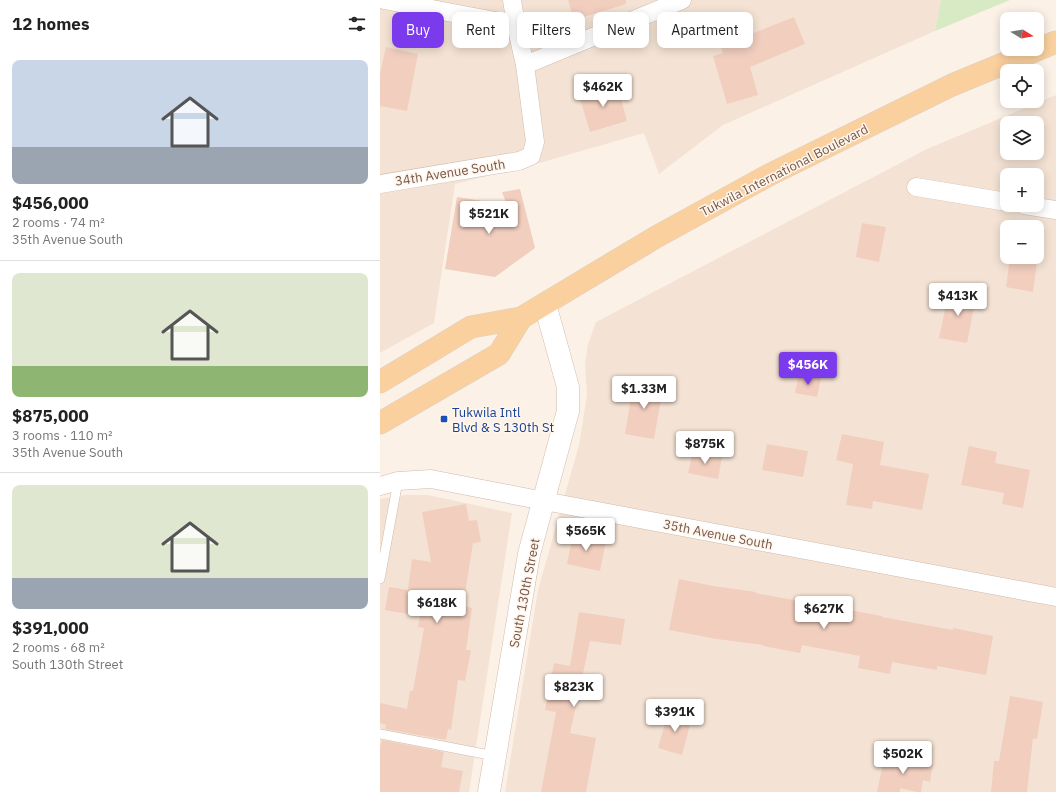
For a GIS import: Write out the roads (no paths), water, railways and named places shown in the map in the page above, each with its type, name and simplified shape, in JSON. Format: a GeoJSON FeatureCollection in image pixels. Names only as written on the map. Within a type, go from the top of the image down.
{"type":"FeatureCollection","features":[{"type":"Feature","properties":{"kind":"main road","name":"Tukwila International Boulevard"},"geometry":{"type":"LineString","coordinates":[[380,382],[471,327],[522,318],[656,237],[769,175],[952,85],[1056,42]]}},
{"type":"Feature","properties":{"kind":"main road","name":"Tukwila International Boulevard"},"geometry":{"type":"LineString","coordinates":[[380,423],[499,354],[522,318]]}},
{"type":"Feature","properties":{"kind":"street"},"geometry":{"type":"LineString","coordinates":[[384,0],[516,25]]}},
{"type":"Feature","properties":{"kind":"street"},"geometry":{"type":"LineString","coordinates":[[512,0],[525,65],[682,0]]}},
{"type":"Feature","properties":{"kind":"street","name":"34th Avenue South"},"geometry":{"type":"LineString","coordinates":[[380,184],[519,161],[531,156],[535,142],[525,65]]}},
{"type":"Feature","properties":{"kind":"street"},"geometry":{"type":"LineString","coordinates":[[916,188],[1000,201]]}},
{"type":"Feature","properties":{"kind":"street"},"geometry":{"type":"LineString","coordinates":[[1044,208],[1056,210]]}},
{"type":"Feature","properties":{"kind":"street","name":"South 130th Street"},"geometry":{"type":"LineString","coordinates":[[489,792],[529,554],[568,411],[568,386],[545,304]]}},
{"type":"Feature","properties":{"kind":"street","name":"35th Avenue South"},"geometry":{"type":"LineString","coordinates":[[380,486],[398,481],[431,479],[1056,597]]}},
{"type":"Feature","properties":{"kind":"lane"},"geometry":{"type":"LineString","coordinates":[[380,579],[398,481]]}},
{"type":"Feature","properties":{"kind":"lane"},"geometry":{"type":"LineString","coordinates":[[380,734],[495,756]]}},
{"type":"Feature","properties":{"kind":"place","name":"Tukwila Intl Blvd & S 130th St"},"geometry":{"type":"Point","coordinates":[444,419]}}]}
